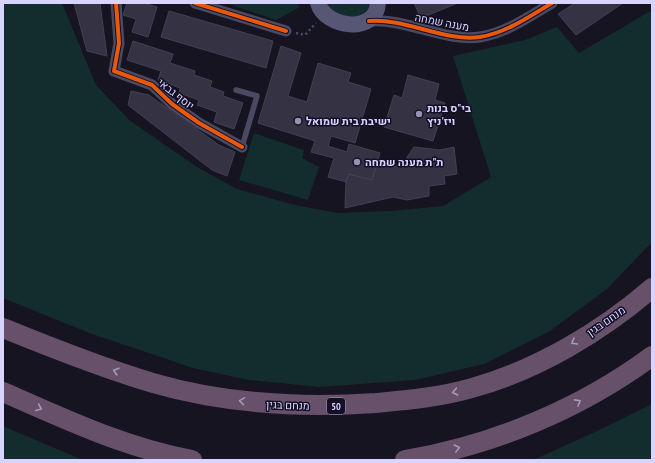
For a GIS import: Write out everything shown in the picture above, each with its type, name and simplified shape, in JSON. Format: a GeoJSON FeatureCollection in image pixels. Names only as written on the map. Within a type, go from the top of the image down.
{"type":"FeatureCollection","features":[{"type":"Feature","properties":{"kind":"highway","name":"מנחם בגין"},"geometry":{"type":"LineString","coordinates":[[3,328],[106,368],[154,384],[208,395],[265,404],[336,406],[411,400],[471,388],[532,366],[594,331],[652,288]]}},
{"type":"Feature","properties":{"kind":"highway"},"geometry":{"type":"LineString","coordinates":[[405,460],[465,446],[513,431],[576,403],[652,356]]}},
{"type":"Feature","properties":{"kind":"highway"},"geometry":{"type":"LineString","coordinates":[[3,392],[95,432],[132,445],[192,460]]}},
{"type":"Feature","properties":{"kind":"street","name":"יוסף גבאי"},"geometry":{"type":"LineString","coordinates":[[116,3],[120,43],[114,71],[152,85],[172,104],[199,122],[242,147]]}},
{"type":"Feature","properties":{"kind":"street"},"geometry":{"type":"LineString","coordinates":[[196,3],[286,31]]}},
{"type":"Feature","properties":{"kind":"street"},"geometry":{"type":"LineString","coordinates":[[321,8],[331,18],[353,25],[369,21],[375,15],[379,3]]}},
{"type":"Feature","properties":{"kind":"street","name":"מענה שמחה"},"geometry":{"type":"LineString","coordinates":[[379,3],[387,13],[402,24]]}},
{"type":"Feature","properties":{"kind":"street","name":"מענה שמחה"},"geometry":{"type":"LineString","coordinates":[[369,21],[387,20],[454,35],[480,37],[511,26],[552,3]]}},
{"type":"Feature","properties":{"kind":"lane"},"geometry":{"type":"LineString","coordinates":[[236,90],[257,96],[242,147]]}},
{"type":"Feature","properties":{"kind":"path"},"geometry":{"type":"LineString","coordinates":[[286,31],[305,36],[321,8]]}},
{"type":"Feature","properties":{"kind":"green space"},"geometry":{"type":"Polygon","coordinates":[[[3,3],[62,3],[96,85],[129,120],[197,167],[237,189],[295,205],[338,213],[391,211],[443,206],[491,177],[453,56],[525,40],[557,27],[579,53],[652,10],[652,242],[607,289],[550,331],[484,364],[415,380],[320,387],[248,380],[193,368],[89,333],[3,298],[3,3]]]}},
{"type":"Feature","properties":{"kind":"green space"},"geometry":{"type":"Polygon","coordinates":[[[226,3],[297,3],[300,7],[276,20],[226,3]]]}},
{"type":"Feature","properties":{"kind":"green space"},"geometry":{"type":"Polygon","coordinates":[[[324,3],[374,3],[361,20],[335,14],[324,3]]]}},
{"type":"Feature","properties":{"kind":"green space"},"geometry":{"type":"Polygon","coordinates":[[[254,133],[304,150],[302,158],[319,167],[308,200],[239,180],[254,133]]]}},
{"type":"Feature","properties":{"kind":"green space"},"geometry":{"type":"Polygon","coordinates":[[[652,404],[652,460],[533,460],[595,432],[652,404]]]}},
{"type":"Feature","properties":{"kind":"green space"},"geometry":{"type":"Polygon","coordinates":[[[3,426],[83,460],[3,460],[3,426]]]}},
{"type":"Feature","properties":{"kind":"building"},"geometry":{"type":"Polygon","coordinates":[[[74,3],[100,3],[107,56],[87,51],[74,3]]]}},
{"type":"Feature","properties":{"kind":"building"},"geometry":{"type":"Polygon","coordinates":[[[127,3],[143,3],[157,7],[148,37],[132,32],[136,19],[123,15],[127,3]]]}},
{"type":"Feature","properties":{"kind":"building"},"geometry":{"type":"Polygon","coordinates":[[[414,3],[458,3],[421,18],[414,3]]]}},
{"type":"Feature","properties":{"kind":"building"},"geometry":{"type":"Polygon","coordinates":[[[575,3],[623,3],[576,35],[558,14],[575,3]]]}},
{"type":"Feature","properties":{"kind":"building"},"geometry":{"type":"Polygon","coordinates":[[[169,11],[273,41],[266,68],[161,37],[169,11]]]}},
{"type":"Feature","properties":{"kind":"building"},"geometry":{"type":"Polygon","coordinates":[[[133,41],[173,54],[170,63],[195,71],[194,75],[212,81],[210,87],[224,92],[223,96],[243,103],[234,129],[214,122],[217,112],[197,105],[199,100],[179,93],[180,88],[158,80],[161,71],[127,60],[133,41]]]}},
{"type":"Feature","properties":{"kind":"building"},"geometry":{"type":"Polygon","coordinates":[[[281,46],[301,53],[288,96],[307,102],[318,63],[351,73],[348,82],[371,89],[355,143],[331,136],[328,146],[347,152],[349,144],[380,153],[372,180],[349,174],[346,182],[328,177],[334,158],[311,152],[315,141],[258,123],[281,46]]]}},
{"type":"Feature","properties":{"kind":"building"},"geometry":{"type":"Polygon","coordinates":[[[408,75],[439,84],[435,100],[445,103],[433,141],[384,127],[394,95],[402,98],[408,75]]]}},
{"type":"Feature","properties":{"kind":"building"},"geometry":{"type":"Polygon","coordinates":[[[131,91],[149,95],[219,145],[235,152],[227,176],[212,170],[128,105],[131,91]]]}},
{"type":"Feature","properties":{"kind":"building"},"geometry":{"type":"Polygon","coordinates":[[[414,147],[440,150],[454,147],[457,174],[444,176],[445,184],[429,186],[429,196],[407,200],[393,197],[345,208],[346,182],[349,174],[372,180],[376,166],[401,166],[414,147]]]}},
{"type":"Feature","properties":{"kind":"cycle path"},"geometry":{"type":"LineString","coordinates":[[116,3],[119,43],[114,71],[152,85],[172,104],[199,123],[242,147]]}},
{"type":"Feature","properties":{"kind":"cycle path"},"geometry":{"type":"LineString","coordinates":[[195,3],[286,31]]}},
{"type":"Feature","properties":{"kind":"cycle path"},"geometry":{"type":"LineString","coordinates":[[369,21],[397,23],[466,38],[480,37],[508,28],[552,3]]}},
{"type":"Feature","properties":{"kind":"place","name":"בי\"ס בנות ויז'ניץ"},"geometry":{"type":"Point","coordinates":[419,114]}},
{"type":"Feature","properties":{"kind":"place","name":"ישיבת בית שמואל"},"geometry":{"type":"Point","coordinates":[298,121]}},
{"type":"Feature","properties":{"kind":"place","name":"ת\"ת מענה שמחה"},"geometry":{"type":"Point","coordinates":[357,162]}}]}
